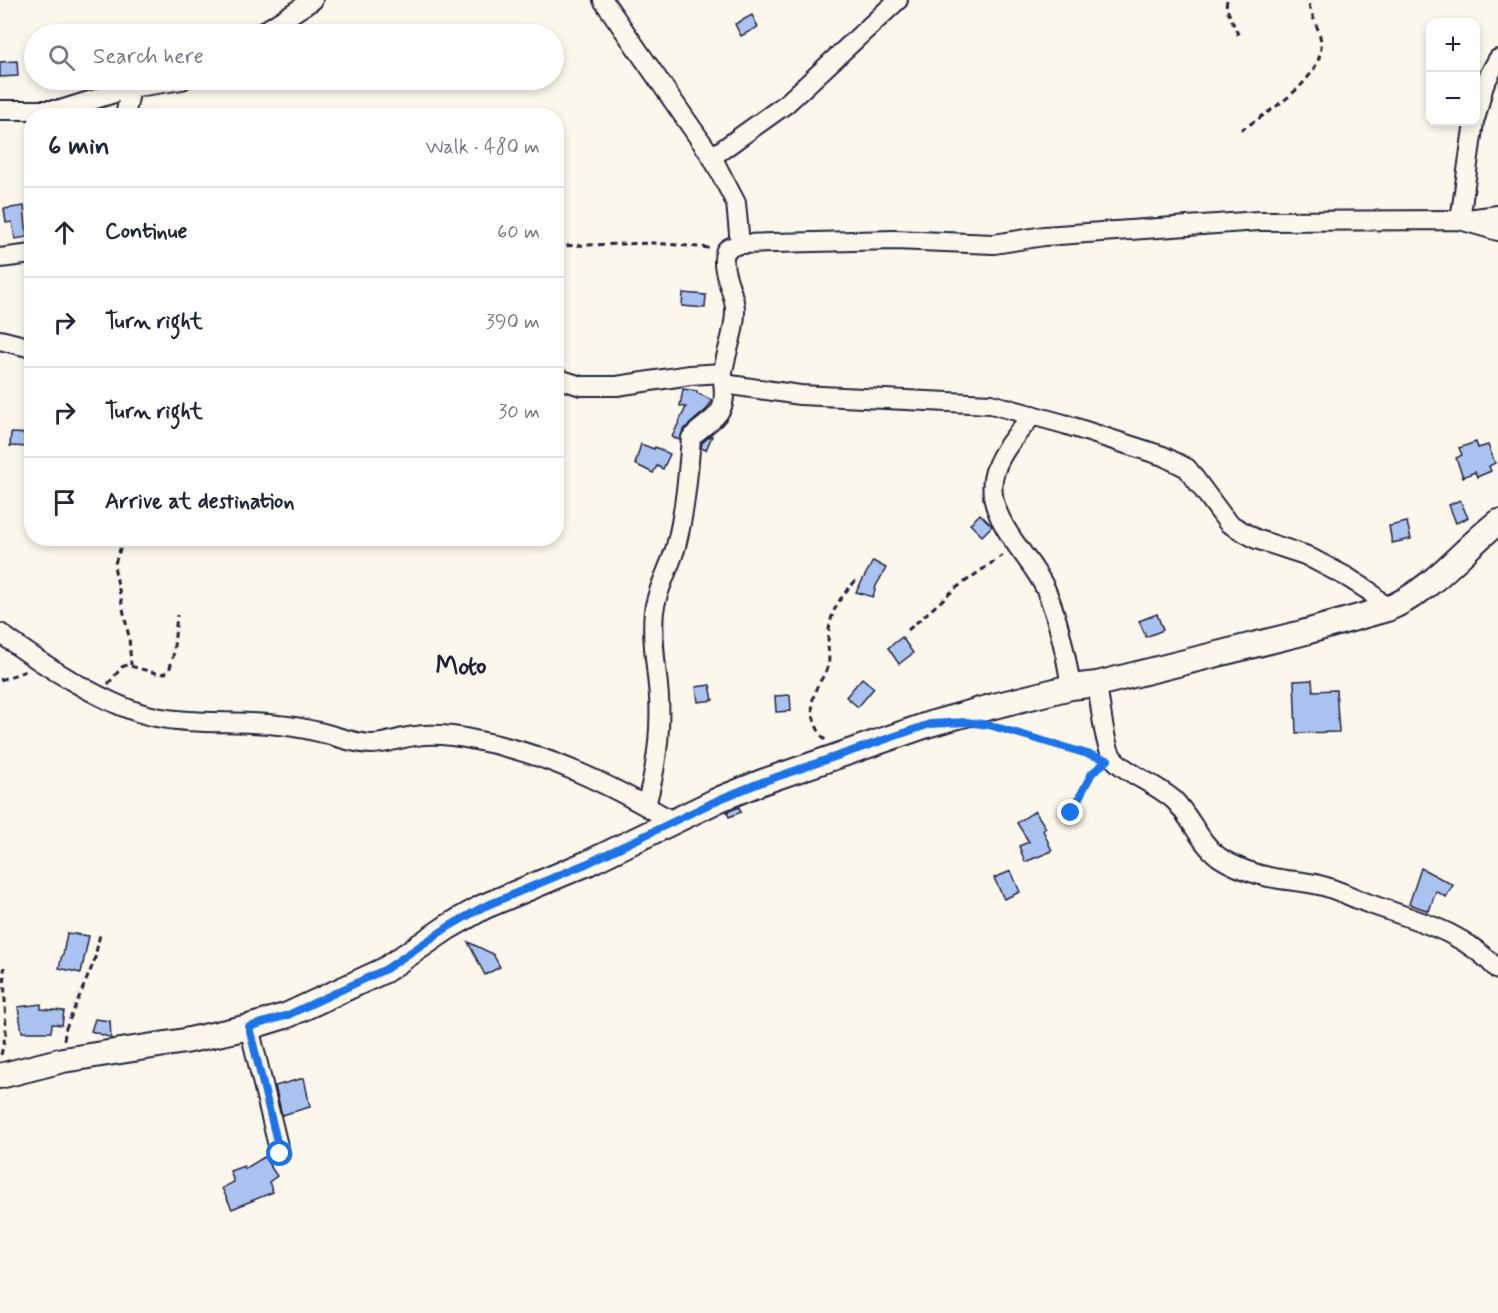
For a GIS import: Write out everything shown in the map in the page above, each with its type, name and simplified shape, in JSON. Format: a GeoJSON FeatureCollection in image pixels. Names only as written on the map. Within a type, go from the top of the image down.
{"type":"FeatureCollection","features":[{"type":"Feature","properties":{"kind":"street"},"geometry":{"type":"LineString","coordinates":[[276,24],[313,0]]}},
{"type":"Feature","properties":{"kind":"street"},"geometry":{"type":"LineString","coordinates":[[603,0],[712,157],[736,203],[734,247]]}},
{"type":"Feature","properties":{"kind":"street"},"geometry":{"type":"LineString","coordinates":[[712,157],[786,104],[898,0]]}},
{"type":"Feature","properties":{"kind":"street"},"geometry":{"type":"LineString","coordinates":[[1480,100],[1484,85],[1498,58]]}},
{"type":"Feature","properties":{"kind":"street"},"geometry":{"type":"LineString","coordinates":[[66,108],[124,90]]}},
{"type":"Feature","properties":{"kind":"street"},"geometry":{"type":"LineString","coordinates":[[126,108],[130,90]]}},
{"type":"Feature","properties":{"kind":"street"},"geometry":{"type":"LineString","coordinates":[[0,110],[24,110]]}},
{"type":"Feature","properties":{"kind":"street"},"geometry":{"type":"LineString","coordinates":[[1460,220],[1473,126]]}},
{"type":"Feature","properties":{"kind":"street"},"geometry":{"type":"LineString","coordinates":[[646,806],[657,759],[659,720],[654,610],[680,525],[691,438],[721,409],[724,397],[724,379],[735,308],[725,265],[725,253],[734,247],[894,240],[994,244],[1044,237],[1259,221],[1460,220],[1498,215]]}},
{"type":"Feature","properties":{"kind":"street"},"geometry":{"type":"LineString","coordinates":[[1460,220],[1498,231]]}},
{"type":"Feature","properties":{"kind":"street"},"geometry":{"type":"LineString","coordinates":[[0,258],[24,255]]}},
{"type":"Feature","properties":{"kind":"street"},"geometry":{"type":"LineString","coordinates":[[0,340],[24,346]]}},
{"type":"Feature","properties":{"kind":"street"},"geometry":{"type":"LineString","coordinates":[[564,381],[581,386],[617,386],[690,375],[724,379],[800,395],[991,404],[1033,415],[1180,463],[1193,475],[1228,523],[1256,539],[1305,555],[1347,577],[1369,591],[1387,609]]}},
{"type":"Feature","properties":{"kind":"street"},"geometry":{"type":"LineString","coordinates":[[1033,415],[1001,456],[994,471],[992,498],[996,510],[1046,590],[1066,657],[1071,687]]}},
{"type":"Feature","properties":{"kind":"street"},"geometry":{"type":"LineString","coordinates":[[0,1076],[60,1060],[144,1049],[249,1027],[288,1015],[386,969],[448,927],[483,907],[588,863],[672,821],[762,782],[930,724],[1071,687],[1096,684],[1302,633],[1387,609],[1400,604],[1422,590],[1498,522]]}},
{"type":"Feature","properties":{"kind":"street"},"geometry":{"type":"LineString","coordinates":[[0,633],[47,665],[99,694],[127,708],[154,717],[183,721],[278,724],[374,744],[417,736],[444,736],[476,740],[531,755],[591,776],[672,821]]}},
{"type":"Feature","properties":{"kind":"street"},"geometry":{"type":"LineString","coordinates":[[1096,684],[1110,758],[1157,786],[1173,800],[1207,846],[1229,862],[1273,878],[1326,887],[1434,926],[1481,952],[1498,970]]}},
{"type":"Feature","properties":{"kind":"street"},"geometry":{"type":"LineString","coordinates":[[249,1027],[280,1154]]}},
{"type":"Feature","properties":{"kind":"path"},"geometry":{"type":"LineString","coordinates":[[1227,0],[1226,7],[1240,39]]}},
{"type":"Feature","properties":{"kind":"path"},"geometry":{"type":"LineString","coordinates":[[1241,130],[1268,113],[1300,86],[1317,63],[1321,44],[1308,0]]}},
{"type":"Feature","properties":{"kind":"path"},"geometry":{"type":"LineString","coordinates":[[564,246],[654,243],[734,247]]}},
{"type":"Feature","properties":{"kind":"path"},"geometry":{"type":"LineString","coordinates":[[908,630],[956,588],[1017,545]]}},
{"type":"Feature","properties":{"kind":"path"},"geometry":{"type":"LineString","coordinates":[[121,546],[114,566],[129,637],[131,665]]}},
{"type":"Feature","properties":{"kind":"path"},"geometry":{"type":"LineString","coordinates":[[838,756],[821,736],[815,723],[813,708],[816,688],[829,664],[828,640],[832,613],[837,601],[856,580]]}},
{"type":"Feature","properties":{"kind":"path"},"geometry":{"type":"LineString","coordinates":[[99,694],[122,667],[131,665],[159,674],[165,674],[169,670],[173,657],[177,615]]}},
{"type":"Feature","properties":{"kind":"path"},"geometry":{"type":"LineString","coordinates":[[989,725],[1110,758]]}},
{"type":"Feature","properties":{"kind":"path"},"geometry":{"type":"LineString","coordinates":[[1071,813],[1092,773],[1110,758]]}},
{"type":"Feature","properties":{"kind":"path"},"geometry":{"type":"LineString","coordinates":[[60,1060],[66,1028],[94,962],[100,934]]}},
{"type":"Feature","properties":{"kind":"path"},"geometry":{"type":"LineString","coordinates":[[0,1057],[6,1032],[4,967]]}},
{"type":"Feature","properties":{"kind":"building"},"geometry":{"type":"Polygon","coordinates":[[[752,15],[758,27],[741,36],[735,24],[752,15]]]}},
{"type":"Feature","properties":{"kind":"building"},"geometry":{"type":"Polygon","coordinates":[[[17,61],[18,76],[0,77],[0,62],[17,61]]]}},
{"type":"Feature","properties":{"kind":"building"},"geometry":{"type":"Polygon","coordinates":[[[24,206],[24,238],[15,239],[12,222],[6,223],[4,209],[24,206]]]}},
{"type":"Feature","properties":{"kind":"building"},"geometry":{"type":"Polygon","coordinates":[[[683,293],[706,295],[705,308],[682,306],[683,293]]]}},
{"type":"Feature","properties":{"kind":"building"},"geometry":{"type":"Polygon","coordinates":[[[683,389],[697,391],[712,400],[707,409],[683,430],[680,440],[672,437],[686,407],[680,406],[683,389]]]}},
{"type":"Feature","properties":{"kind":"building"},"geometry":{"type":"Polygon","coordinates":[[[11,433],[24,434],[24,447],[10,446],[11,433]]]}},
{"type":"Feature","properties":{"kind":"building"},"geometry":{"type":"Polygon","coordinates":[[[712,436],[706,450],[701,448],[702,443],[712,436]]]}},
{"type":"Feature","properties":{"kind":"building"},"geometry":{"type":"Polygon","coordinates":[[[1476,442],[1478,448],[1488,445],[1495,463],[1489,466],[1491,471],[1477,477],[1475,472],[1463,477],[1456,458],[1462,455],[1459,448],[1476,442]]]}},
{"type":"Feature","properties":{"kind":"building"},"geometry":{"type":"Polygon","coordinates":[[[641,444],[670,454],[663,469],[657,466],[653,473],[635,464],[641,444]]]}},
{"type":"Feature","properties":{"kind":"building"},"geometry":{"type":"Polygon","coordinates":[[[1460,500],[1468,518],[1456,523],[1449,505],[1460,500]]]}},
{"type":"Feature","properties":{"kind":"building"},"geometry":{"type":"Polygon","coordinates":[[[980,514],[992,526],[982,536],[970,524],[980,514]]]}},
{"type":"Feature","properties":{"kind":"building"},"geometry":{"type":"Polygon","coordinates":[[[1407,522],[1411,539],[1392,543],[1389,526],[1407,522]]]}},
{"type":"Feature","properties":{"kind":"building"},"geometry":{"type":"Polygon","coordinates":[[[873,561],[886,568],[873,597],[856,592],[873,561]]]}},
{"type":"Feature","properties":{"kind":"building"},"geometry":{"type":"Polygon","coordinates":[[[1157,614],[1163,630],[1146,637],[1139,621],[1157,614]]]}},
{"type":"Feature","properties":{"kind":"building"},"geometry":{"type":"Polygon","coordinates":[[[902,637],[913,653],[899,664],[888,648],[902,637]]]}},
{"type":"Feature","properties":{"kind":"building"},"geometry":{"type":"Polygon","coordinates":[[[862,678],[874,688],[858,707],[846,697],[862,678]]]}},
{"type":"Feature","properties":{"kind":"building"},"geometry":{"type":"Polygon","coordinates":[[[1312,680],[1313,691],[1336,690],[1339,732],[1296,733],[1294,681],[1312,680]]]}},
{"type":"Feature","properties":{"kind":"building"},"geometry":{"type":"Polygon","coordinates":[[[710,685],[713,700],[698,702],[696,687],[710,685]]]}},
{"type":"Feature","properties":{"kind":"building"},"geometry":{"type":"Polygon","coordinates":[[[790,695],[791,711],[776,712],[775,696],[790,695]]]}},
{"type":"Feature","properties":{"kind":"building"},"geometry":{"type":"Polygon","coordinates":[[[739,807],[741,812],[729,817],[727,812],[739,807]]]}},
{"type":"Feature","properties":{"kind":"building"},"geometry":{"type":"Polygon","coordinates":[[[1035,811],[1046,828],[1043,830],[1052,851],[1025,862],[1019,846],[1029,842],[1017,823],[1035,811]]]}},
{"type":"Feature","properties":{"kind":"building"},"geometry":{"type":"Polygon","coordinates":[[[1421,868],[1453,885],[1446,897],[1436,891],[1429,911],[1409,904],[1421,868]]]}},
{"type":"Feature","properties":{"kind":"building"},"geometry":{"type":"Polygon","coordinates":[[[1011,871],[1020,892],[1004,899],[994,878],[1011,871]]]}},
{"type":"Feature","properties":{"kind":"building"},"geometry":{"type":"Polygon","coordinates":[[[67,933],[89,936],[81,973],[59,968],[67,933]]]}},
{"type":"Feature","properties":{"kind":"building"},"geometry":{"type":"Polygon","coordinates":[[[468,942],[493,954],[500,967],[485,975],[468,942]]]}},
{"type":"Feature","properties":{"kind":"building"},"geometry":{"type":"Polygon","coordinates":[[[41,1004],[41,1009],[64,1011],[62,1025],[52,1024],[51,1032],[22,1032],[18,1007],[41,1004]]]}},
{"type":"Feature","properties":{"kind":"building"},"geometry":{"type":"Polygon","coordinates":[[[95,1019],[110,1021],[111,1038],[91,1031],[95,1019]]]}},
{"type":"Feature","properties":{"kind":"building"},"geometry":{"type":"Polygon","coordinates":[[[304,1078],[310,1107],[282,1115],[275,1086],[304,1078]]]}},
{"type":"Feature","properties":{"kind":"building"},"geometry":{"type":"Polygon","coordinates":[[[264,1157],[277,1176],[269,1182],[273,1192],[232,1209],[222,1188],[234,1182],[230,1171],[244,1166],[245,1169],[264,1157]]]}},
{"type":"Feature","properties":{"kind":"district","name":"Moto"},"geometry":{"type":"Point","coordinates":[461,665]}},
{"type":"Feature","properties":{"kind":"route"},"geometry":{"type":"LineString","coordinates":[[280,1154],[249,1027],[288,1015],[386,969],[448,927],[483,907],[622,848],[720,799],[762,782],[930,724],[974,722],[1108,760],[1092,773],[1071,813]]}}]}
